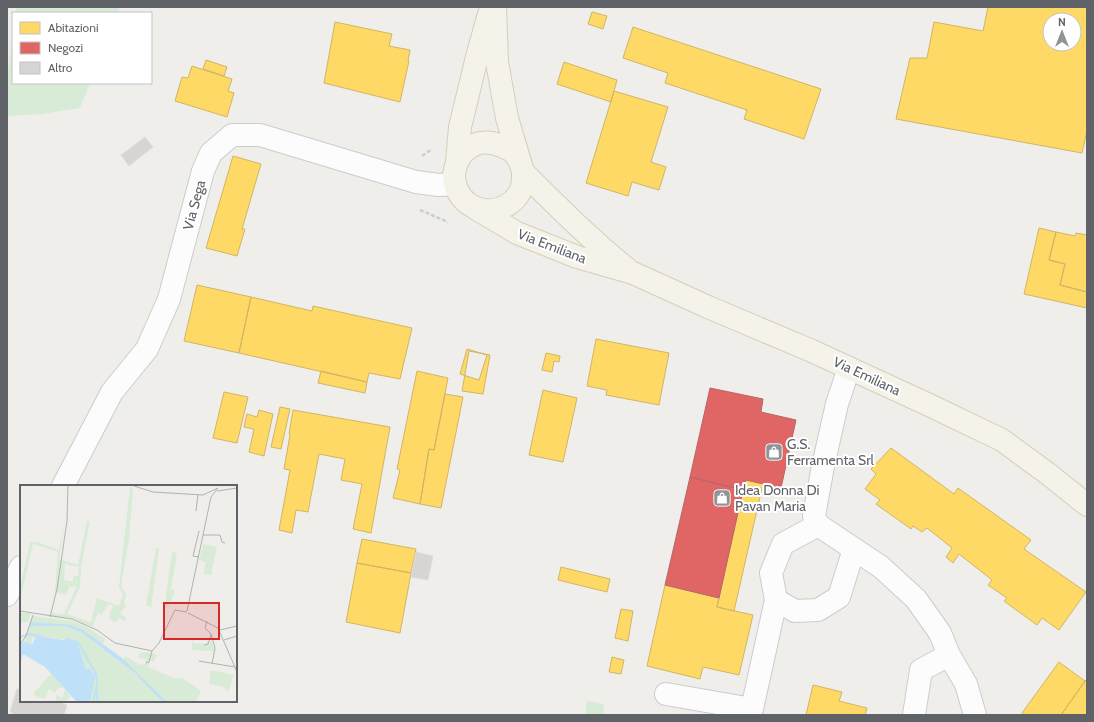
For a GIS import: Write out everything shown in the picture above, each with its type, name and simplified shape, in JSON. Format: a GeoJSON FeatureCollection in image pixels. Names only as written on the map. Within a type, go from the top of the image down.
{"type":"FeatureCollection","features":[{"type":"Feature","properties":{"kind":"main road"},"geometry":{"type":"LineString","coordinates":[[455,184],[454,180],[460,127],[477,57],[492,7]]}},
{"type":"Feature","properties":{"kind":"main road","name":"Via Emiliana"},"geometry":{"type":"LineString","coordinates":[[475,208],[490,211],[502,208],[514,200],[521,190],[523,180],[522,167],[507,118],[497,62],[495,7]]}},
{"type":"Feature","properties":{"kind":"main road","name":"Via Emiliana"},"geometry":{"type":"LineString","coordinates":[[457,162],[462,154],[470,147],[480,143],[492,142],[512,151],[522,167],[571,220],[633,273]]}},
{"type":"Feature","properties":{"kind":"main road","name":"Via Emiliana"},"geometry":{"type":"LineString","coordinates":[[455,184],[459,195],[465,202],[516,233],[577,257],[633,273],[708,307],[812,351],[1002,440],[1047,472],[1087,505]]}},
{"type":"Feature","properties":{"kind":"street","name":"Via Sega"},"geometry":{"type":"LineString","coordinates":[[64,485],[112,392],[147,349],[169,298],[203,171],[211,153],[232,135],[260,135],[416,182],[439,185],[455,184]]}},
{"type":"Feature","properties":{"kind":"street"},"geometry":{"type":"LineString","coordinates":[[849,368],[837,404],[823,466],[814,516],[818,525],[881,567],[916,600],[940,633],[949,655],[966,684],[975,715]]}},
{"type":"Feature","properties":{"kind":"street"},"geometry":{"type":"LineString","coordinates":[[666,694],[752,709],[776,600],[771,573],[783,544],[818,525]]}},
{"type":"Feature","properties":{"kind":"street"},"geometry":{"type":"LineString","coordinates":[[776,600],[795,611],[818,610],[839,597],[854,549]]}},
{"type":"Feature","properties":{"kind":"street"},"geometry":{"type":"LineString","coordinates":[[7,595],[20,570]]}},
{"type":"Feature","properties":{"kind":"street"},"geometry":{"type":"LineString","coordinates":[[914,715],[921,670],[949,655]]}},
{"type":"Feature","properties":{"kind":"green space"},"geometry":{"type":"Polygon","coordinates":[[[16,7],[120,7],[118,12],[16,12],[16,7]]]}},
{"type":"Feature","properties":{"kind":"green space"},"geometry":{"type":"Polygon","coordinates":[[[12,41],[12,84],[90,84],[80,108],[42,114],[7,116],[7,79],[12,41]]]}},
{"type":"Feature","properties":{"kind":"green space"},"geometry":{"type":"Polygon","coordinates":[[[587,701],[604,704],[603,715],[585,715],[587,701]]]}},
{"type":"Feature","properties":{"kind":"building: Abitazioni"},"geometry":{"type":"Polygon","coordinates":[[[988,7],[1087,7],[1087,131],[1082,153],[896,119],[910,58],[927,58],[934,22],[983,31],[988,7]]]}},
{"type":"Feature","properties":{"kind":"building: Abitazioni"},"geometry":{"type":"Polygon","coordinates":[[[592,12],[607,16],[603,29],[588,24],[592,12]]]}},
{"type":"Feature","properties":{"kind":"building: Abitazioni"},"geometry":{"type":"Polygon","coordinates":[[[335,22],[392,34],[389,46],[410,50],[400,102],[324,83],[335,22]]]}},
{"type":"Feature","properties":{"kind":"building: Abitazioni"},"geometry":{"type":"Polygon","coordinates":[[[633,27],[821,89],[804,139],[744,119],[747,110],[665,83],[668,73],[623,58],[633,27]]]}},
{"type":"Feature","properties":{"kind":"building: Abitazioni"},"geometry":{"type":"Polygon","coordinates":[[[206,60],[227,67],[224,76],[203,69],[206,60]]]}},
{"type":"Feature","properties":{"kind":"building: Abitazioni"},"geometry":{"type":"Polygon","coordinates":[[[564,62],[617,80],[611,102],[557,84],[564,62]]]}},
{"type":"Feature","properties":{"kind":"building: Abitazioni"},"geometry":{"type":"Polygon","coordinates":[[[192,66],[232,79],[228,91],[234,93],[227,117],[175,101],[182,77],[188,78],[192,66]]]}},
{"type":"Feature","properties":{"kind":"building: Abitazioni"},"geometry":{"type":"Polygon","coordinates":[[[614,91],[668,107],[651,162],[666,167],[659,190],[632,182],[628,196],[586,183],[614,91]]]}},
{"type":"Feature","properties":{"kind":"building: Abitazioni"},"geometry":{"type":"Polygon","coordinates":[[[233,156],[261,164],[242,229],[245,229],[237,256],[206,248],[233,156]]]}},
{"type":"Feature","properties":{"kind":"building: Abitazioni"},"geometry":{"type":"Polygon","coordinates":[[[1039,228],[1056,232],[1049,260],[1065,264],[1060,285],[1087,292],[1087,308],[1024,294],[1039,228]]]}},
{"type":"Feature","properties":{"kind":"building: Abitazioni"},"geometry":{"type":"Polygon","coordinates":[[[1056,232],[1075,236],[1076,233],[1087,235],[1087,292],[1060,285],[1065,264],[1049,260],[1056,232]]]}},
{"type":"Feature","properties":{"kind":"building: Abitazioni"},"geometry":{"type":"Polygon","coordinates":[[[197,285],[251,297],[239,353],[184,341],[197,285]]]}},
{"type":"Feature","properties":{"kind":"building: Abitazioni"},"geometry":{"type":"Polygon","coordinates":[[[251,297],[312,311],[313,306],[412,328],[400,379],[369,373],[367,382],[239,353],[251,297]]]}},
{"type":"Feature","properties":{"kind":"building: Abitazioni"},"geometry":{"type":"Polygon","coordinates":[[[596,339],[669,353],[659,405],[606,395],[607,390],[587,386],[596,339]]]}},
{"type":"Feature","properties":{"kind":"building: Abitazioni"},"geometry":{"type":"Polygon","coordinates":[[[467,349],[487,355],[479,380],[460,374],[467,349]]]}},
{"type":"Feature","properties":{"kind":"building: Abitazioni"},"geometry":{"type":"Polygon","coordinates":[[[469,351],[490,355],[483,394],[462,391],[469,351]]]}},
{"type":"Feature","properties":{"kind":"building: Abitazioni"},"geometry":{"type":"Polygon","coordinates":[[[546,353],[560,356],[559,362],[554,361],[552,372],[542,370],[546,353]]]}},
{"type":"Feature","properties":{"kind":"building: Abitazioni"},"geometry":{"type":"Polygon","coordinates":[[[321,371],[367,382],[365,393],[318,383],[321,371]]]}},
{"type":"Feature","properties":{"kind":"building: Abitazioni"},"geometry":{"type":"Polygon","coordinates":[[[417,371],[448,378],[434,450],[429,449],[420,504],[393,498],[400,470],[397,469],[417,371]]]}},
{"type":"Feature","properties":{"kind":"building: Abitazioni"},"geometry":{"type":"Polygon","coordinates":[[[543,390],[577,398],[563,462],[529,455],[543,390]]]}},
{"type":"Feature","properties":{"kind":"building: Abitazioni"},"geometry":{"type":"Polygon","coordinates":[[[224,392],[248,397],[237,443],[213,438],[224,392]]]}},
{"type":"Feature","properties":{"kind":"building: Abitazioni"},"geometry":{"type":"Polygon","coordinates":[[[445,394],[463,397],[441,508],[420,504],[429,449],[434,450],[445,394]]]}},
{"type":"Feature","properties":{"kind":"building: Abitazioni"},"geometry":{"type":"Polygon","coordinates":[[[280,407],[290,409],[281,449],[271,447],[280,407]]]}},
{"type":"Feature","properties":{"kind":"building: Abitazioni"},"geometry":{"type":"Polygon","coordinates":[[[259,410],[273,414],[264,456],[249,452],[254,429],[244,427],[247,414],[257,417],[259,410]]]}},
{"type":"Feature","properties":{"kind":"building: Abitazioni"},"geometry":{"type":"Polygon","coordinates":[[[293,410],[390,427],[371,533],[353,529],[362,484],[341,480],[345,459],[319,454],[308,512],[296,510],[292,533],[279,530],[290,470],[284,469],[293,410]]]}},
{"type":"Feature","properties":{"kind":"building: Abitazioni"},"geometry":{"type":"Polygon","coordinates":[[[891,448],[954,494],[958,488],[1031,540],[1024,549],[1086,592],[1059,630],[1042,618],[1037,625],[1004,601],[1007,598],[988,585],[992,580],[959,554],[953,563],[946,557],[952,548],[927,528],[922,532],[913,526],[911,529],[876,504],[880,500],[865,489],[876,474],[871,469],[891,448]]]}},
{"type":"Feature","properties":{"kind":"building: Abitazioni"},"geometry":{"type":"Polygon","coordinates":[[[746,480],[763,484],[734,611],[717,607],[746,480]]]}},
{"type":"Feature","properties":{"kind":"building: Abitazioni"},"geometry":{"type":"Polygon","coordinates":[[[362,539],[416,549],[411,573],[357,563],[362,539]]]}},
{"type":"Feature","properties":{"kind":"building: Abitazioni"},"geometry":{"type":"Polygon","coordinates":[[[357,563],[411,573],[400,633],[346,622],[357,563]]]}},
{"type":"Feature","properties":{"kind":"building: Abitazioni"},"geometry":{"type":"Polygon","coordinates":[[[561,567],[610,579],[607,592],[558,580],[561,567]]]}},
{"type":"Feature","properties":{"kind":"building: Abitazioni"},"geometry":{"type":"Polygon","coordinates":[[[665,585],[719,598],[717,607],[753,615],[739,675],[703,667],[700,679],[647,666],[665,585]]]}},
{"type":"Feature","properties":{"kind":"building: Abitazioni"},"geometry":{"type":"Polygon","coordinates":[[[621,609],[633,611],[628,641],[615,638],[621,609]]]}},
{"type":"Feature","properties":{"kind":"building: Abitazioni"},"geometry":{"type":"Polygon","coordinates":[[[612,657],[624,660],[621,674],[609,672],[612,657]]]}},
{"type":"Feature","properties":{"kind":"building: Abitazioni"},"geometry":{"type":"Polygon","coordinates":[[[1059,662],[1085,681],[1061,715],[1025,715],[1022,713],[1059,662]]]}},
{"type":"Feature","properties":{"kind":"building: Abitazioni"},"geometry":{"type":"Polygon","coordinates":[[[1087,679],[1087,715],[1061,715],[1085,681],[1087,679]]]}},
{"type":"Feature","properties":{"kind":"building: Abitazioni"},"geometry":{"type":"Polygon","coordinates":[[[813,685],[842,692],[839,701],[867,708],[865,715],[806,715],[813,685]]]}},
{"type":"Feature","properties":{"kind":"building: Negozi"},"geometry":{"type":"Polygon","coordinates":[[[710,388],[763,399],[761,412],[796,420],[781,488],[746,480],[743,490],[690,477],[710,388]]]}},
{"type":"Feature","properties":{"kind":"building: Negozi"},"geometry":{"type":"Polygon","coordinates":[[[690,477],[743,490],[719,598],[665,585],[690,477]]]}},
{"type":"Feature","properties":{"kind":"building: Altro"},"geometry":{"type":"Polygon","coordinates":[[[145,137],[153,147],[129,166],[121,155],[145,137]]]}},
{"type":"Feature","properties":{"kind":"building: Altro"},"geometry":{"type":"Polygon","coordinates":[[[416,552],[433,556],[428,580],[411,577],[416,552]]]}},
{"type":"Feature","properties":{"kind":"building: Altro"},"geometry":{"type":"Polygon","coordinates":[[[17,689],[20,690],[20,702],[59,702],[67,705],[64,715],[16,715],[10,712],[17,689]]]}},
{"type":"Feature","properties":{"kind":"place","name":"G.S. Ferramenta Srl"},"geometry":{"type":"Point","coordinates":[774,452]}},
{"type":"Feature","properties":{"kind":"place","name":"Idea Donna Di Pavan Maria"},"geometry":{"type":"Point","coordinates":[722,498]}}]}
